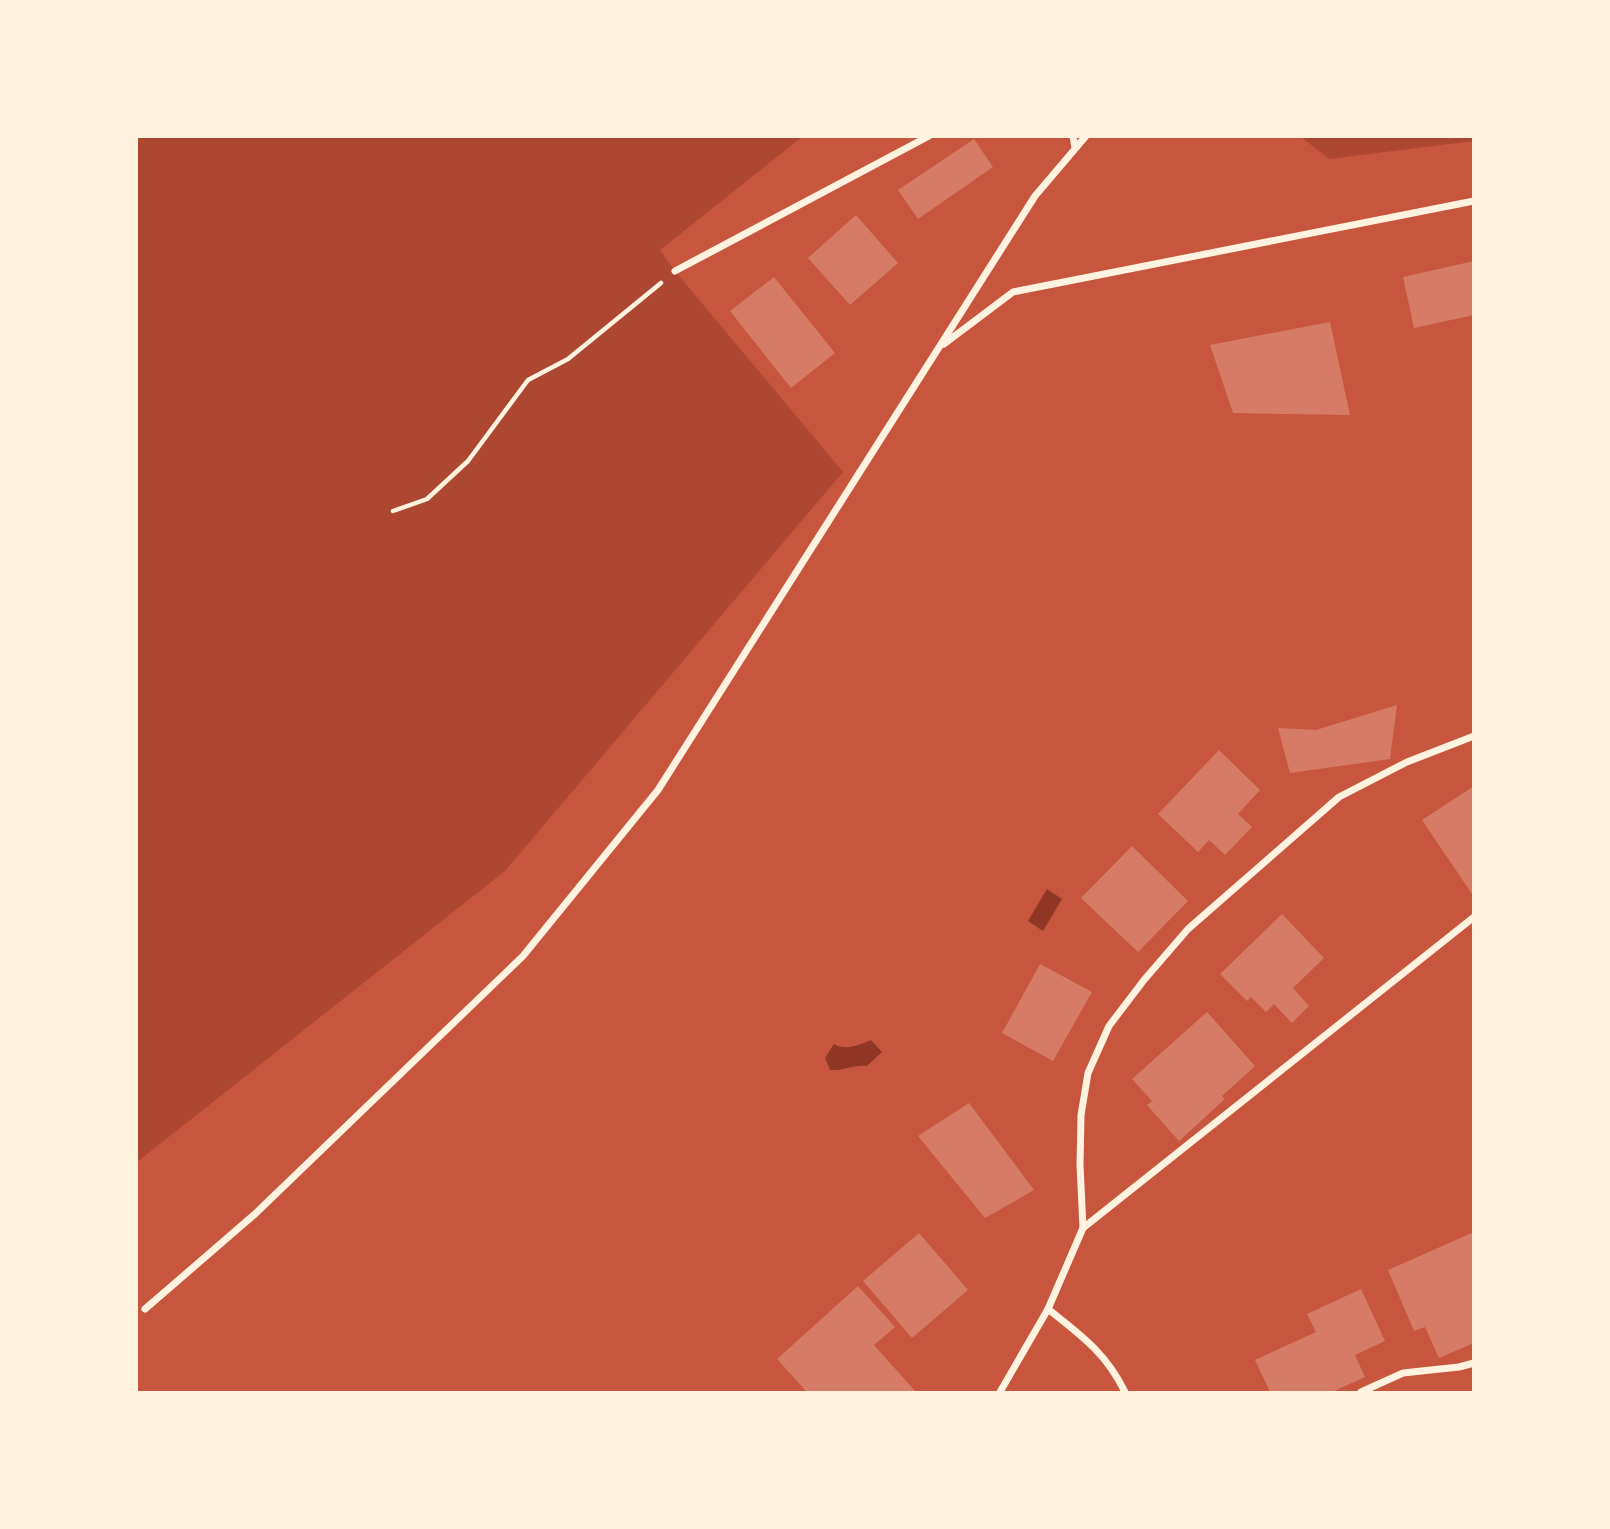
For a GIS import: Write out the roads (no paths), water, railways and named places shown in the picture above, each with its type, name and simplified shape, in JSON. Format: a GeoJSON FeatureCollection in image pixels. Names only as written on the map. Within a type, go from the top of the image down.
{"type":"FeatureCollection","features":[{"type":"Feature","properties":{"kind":"street"},"geometry":{"type":"LineString","coordinates":[[675,271],[929,136]]}},
{"type":"Feature","properties":{"kind":"street"},"geometry":{"type":"LineString","coordinates":[[1073,136],[1075,148]]}},
{"type":"Feature","properties":{"kind":"street"},"geometry":{"type":"LineString","coordinates":[[145,1309],[255,1214],[531,946],[658,790],[1035,196],[1086,136]]}},
{"type":"Feature","properties":{"kind":"street"},"geometry":{"type":"LineString","coordinates":[[938,349],[1013,292],[1474,201]]}},
{"type":"Feature","properties":{"kind":"street"},"geometry":{"type":"LineString","coordinates":[[1000,1392],[1048,1309],[1083,1228],[1081,1115],[1088,1073],[1109,1026],[1144,979],[1188,929],[1339,797],[1406,762],[1474,736]]}},
{"type":"Feature","properties":{"kind":"street"},"geometry":{"type":"LineString","coordinates":[[1083,1228],[1474,917]]}},
{"type":"Feature","properties":{"kind":"street"},"geometry":{"type":"LineString","coordinates":[[1048,1309],[1097,1349],[1116,1373],[1125,1392]]}},
{"type":"Feature","properties":{"kind":"street"},"geometry":{"type":"LineString","coordinates":[[1362,1392],[1403,1373],[1474,1363]]}}]}
